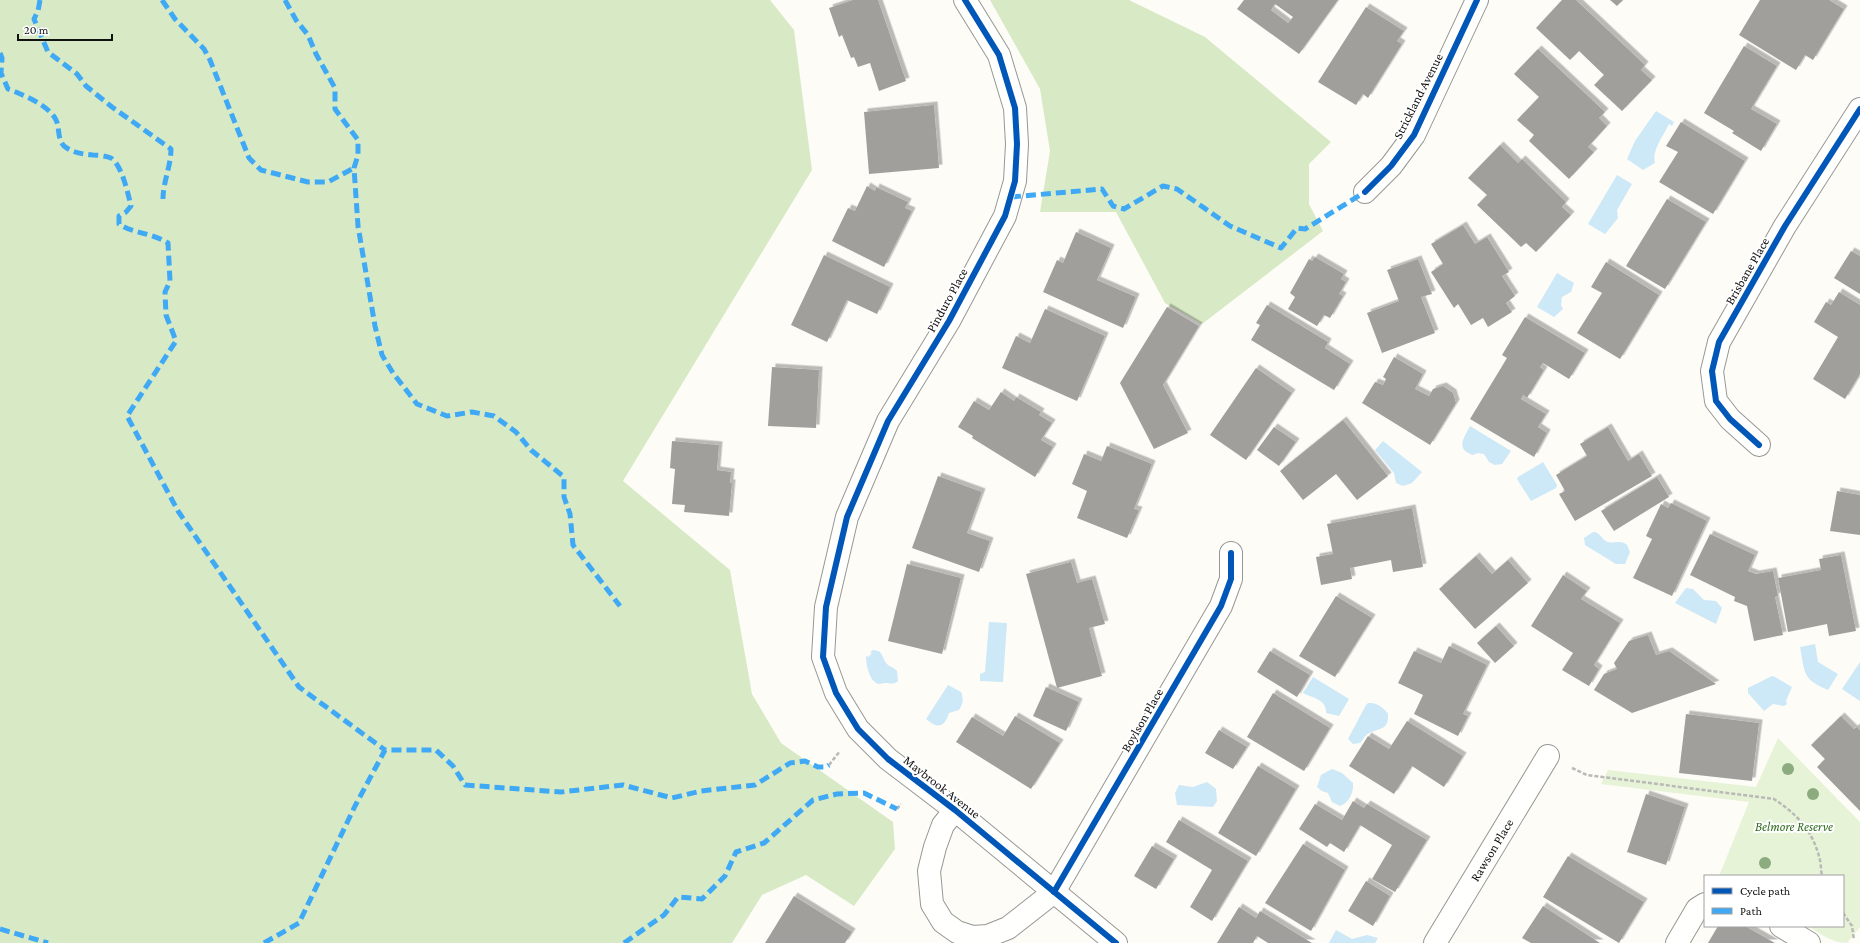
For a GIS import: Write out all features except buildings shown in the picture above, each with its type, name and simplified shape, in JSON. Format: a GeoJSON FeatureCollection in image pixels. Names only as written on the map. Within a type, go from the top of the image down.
{"type":"FeatureCollection","features":[{"type":"Feature","properties":{"kind":"street","name":"Pinduro Place"},"geometry":{"type":"LineString","coordinates":[[826,607],[847,517],[888,421],[949,320],[1006,216],[1015,181],[1017,144],[1015,108],[999,55],[965,0]]}},
{"type":"Feature","properties":{"kind":"street","name":"Strickland Avenue"},"geometry":{"type":"LineString","coordinates":[[1364,192],[1391,166],[1414,135],[1477,0]]}},
{"type":"Feature","properties":{"kind":"street","name":"Brisbane Place"},"geometry":{"type":"LineString","coordinates":[[1759,445],[1730,419],[1716,401],[1712,371],[1719,342],[1785,226],[1860,109]]}},
{"type":"Feature","properties":{"kind":"street","name":"Boylson Place"},"geometry":{"type":"LineString","coordinates":[[1054,892],[1221,606],[1231,579],[1231,553]]}},
{"type":"Feature","properties":{"kind":"street","name":"Maybrook Avenue"},"geometry":{"type":"LineString","coordinates":[[826,607],[823,657],[836,693],[858,729],[888,759],[955,810],[1116,943]]}},
{"type":"Feature","properties":{"kind":"street","name":"Rawson Place"},"geometry":{"type":"LineString","coordinates":[[1435,943],[1548,756]]}},
{"type":"Feature","properties":{"kind":"street"},"geometry":{"type":"LineString","coordinates":[[955,810],[943,825],[935,847],[929,871],[932,904],[943,922],[957,932],[972,937],[988,936],[1008,928],[1054,892]]}},
{"type":"Feature","properties":{"kind":"street"},"geometry":{"type":"LineString","coordinates":[[1677,943],[1697,910],[1704,905]]}},
{"type":"Feature","properties":{"kind":"street"},"geometry":{"type":"LineString","coordinates":[[1783,927],[1810,943]]}},
{"type":"Feature","properties":{"kind":"path"},"geometry":{"type":"LineString","coordinates":[[1587,775],[1774,799],[1789,809],[1805,827],[1814,841],[1820,861],[1822,875]]}},
{"type":"Feature","properties":{"kind":"path"},"geometry":{"type":"LineString","coordinates":[[1844,914],[1852,926],[1854,940]]}},
{"type":"Feature","properties":{"kind":"green space"},"geometry":{"type":"Polygon","coordinates":[[[0,0],[770,0],[794,30],[812,170],[623,481],[730,570],[752,694],[781,743],[893,822],[895,849],[854,906],[806,875],[762,895],[732,943],[0,943],[0,0]]]}},
{"type":"Feature","properties":{"kind":"green space"},"geometry":{"type":"Polygon","coordinates":[[[990,0],[1129,0],[1205,37],[1331,142],[1309,164],[1309,204],[1323,231],[1202,324],[1165,303],[1116,212],[1040,212],[1050,151],[1040,89],[990,0]]]}},
{"type":"Feature","properties":{"kind":"green space","name":"Belmore Reserve"},"geometry":{"type":"Polygon","coordinates":[[[1778,738],[1860,822],[1860,927],[1847,943],[1831,940],[1810,927],[1844,927],[1844,875],[1719,875],[1749,802],[1601,784],[1608,770],[1756,787],[1778,738]]]}},
{"type":"Feature","properties":{"kind":"water"},"geometry":{"type":"Polygon","coordinates":[[[1656,111],[1674,122],[1672,126],[1669,124],[1659,143],[1654,158],[1655,163],[1643,170],[1627,159],[1635,141],[1656,111]]]}},
{"type":"Feature","properties":{"kind":"water"},"geometry":{"type":"Polygon","coordinates":[[[1617,175],[1632,184],[1617,210],[1618,218],[1605,234],[1588,224],[1617,175]]]}},
{"type":"Feature","properties":{"kind":"water"},"geometry":{"type":"Polygon","coordinates":[[[1557,273],[1574,283],[1571,292],[1562,297],[1561,305],[1563,309],[1554,317],[1537,307],[1557,273]]]}},
{"type":"Feature","properties":{"kind":"water"},"geometry":{"type":"Polygon","coordinates":[[[1470,426],[1511,451],[1502,464],[1495,465],[1489,462],[1484,454],[1478,453],[1473,455],[1464,450],[1462,443],[1470,426]]]}},
{"type":"Feature","properties":{"kind":"water"},"geometry":{"type":"Polygon","coordinates":[[[1383,441],[1422,472],[1412,483],[1403,486],[1396,483],[1394,473],[1375,450],[1383,441]]]}},
{"type":"Feature","properties":{"kind":"water"},"geometry":{"type":"Polygon","coordinates":[[[1543,462],[1557,485],[1556,488],[1531,501],[1517,479],[1543,462]]]}},
{"type":"Feature","properties":{"kind":"water"},"geometry":{"type":"Polygon","coordinates":[[[1593,532],[1598,533],[1608,542],[1622,542],[1627,545],[1630,552],[1625,564],[1616,564],[1585,545],[1584,538],[1593,532]]]}},
{"type":"Feature","properties":{"kind":"water"},"geometry":{"type":"Polygon","coordinates":[[[1686,588],[1693,589],[1704,600],[1716,601],[1722,608],[1716,624],[1675,603],[1686,588]]]}},
{"type":"Feature","properties":{"kind":"water"},"geometry":{"type":"Polygon","coordinates":[[[989,622],[1007,623],[1003,682],[980,681],[980,674],[985,672],[989,622]]]}},
{"type":"Feature","properties":{"kind":"water"},"geometry":{"type":"Polygon","coordinates":[[[1815,644],[1818,662],[1838,674],[1828,690],[1813,682],[1806,674],[1804,669],[1800,647],[1815,644]]]}},
{"type":"Feature","properties":{"kind":"water"},"geometry":{"type":"Polygon","coordinates":[[[873,650],[880,652],[886,663],[897,671],[898,681],[879,684],[873,680],[867,668],[866,656],[868,657],[872,653],[870,652],[873,650]]]}},
{"type":"Feature","properties":{"kind":"water"},"geometry":{"type":"Polygon","coordinates":[[[1860,662],[1860,701],[1842,689],[1860,662]]]}},
{"type":"Feature","properties":{"kind":"water"},"geometry":{"type":"Polygon","coordinates":[[[1772,676],[1792,687],[1786,701],[1787,704],[1784,706],[1773,704],[1764,711],[1748,693],[1748,688],[1772,676]]]}},
{"type":"Feature","properties":{"kind":"water"},"geometry":{"type":"Polygon","coordinates":[[[1313,677],[1349,699],[1339,716],[1326,713],[1326,708],[1322,702],[1303,693],[1313,677]]]}},
{"type":"Feature","properties":{"kind":"water"},"geometry":{"type":"Polygon","coordinates":[[[948,685],[961,692],[963,697],[962,704],[959,710],[949,713],[943,724],[937,725],[926,719],[948,685]]]}},
{"type":"Feature","properties":{"kind":"water"},"geometry":{"type":"Polygon","coordinates":[[[1368,703],[1377,704],[1388,714],[1387,723],[1383,728],[1365,736],[1360,743],[1353,744],[1348,739],[1368,703]]]}},
{"type":"Feature","properties":{"kind":"water"},"geometry":{"type":"Polygon","coordinates":[[[1332,769],[1342,773],[1353,783],[1353,790],[1350,797],[1343,805],[1340,806],[1332,802],[1328,793],[1317,787],[1321,775],[1332,769]]]}},
{"type":"Feature","properties":{"kind":"water"},"geometry":{"type":"Polygon","coordinates":[[[1207,782],[1216,789],[1217,801],[1213,807],[1177,805],[1175,793],[1179,785],[1193,787],[1207,782]]]}},
{"type":"Feature","properties":{"kind":"water"},"geometry":{"type":"Polygon","coordinates":[[[1336,930],[1352,939],[1367,935],[1378,938],[1375,943],[1329,943],[1336,930]]]}},
{"type":"Feature","properties":{"kind":"marked path"},"geometry":{"type":"LineString","coordinates":[[40,0],[38,11],[34,19],[48,52],[77,74],[86,86],[112,107],[171,149],[163,199]]}},
{"type":"Feature","properties":{"kind":"marked path"},"geometry":{"type":"LineString","coordinates":[[162,0],[175,19],[204,49],[210,60],[249,158],[261,170],[308,182],[328,182],[354,168]]}},
{"type":"Feature","properties":{"kind":"marked path"},"geometry":{"type":"LineString","coordinates":[[285,0],[296,20],[308,35],[316,54],[335,88],[335,109],[358,140],[358,155],[354,168],[358,226],[375,326],[382,355],[393,373],[417,404],[447,416],[472,412],[494,416],[516,432],[531,450],[564,477],[564,497],[570,514],[573,545],[620,606]]}},
{"type":"Feature","properties":{"kind":"marked path"},"geometry":{"type":"LineString","coordinates":[[0,53],[2,58],[1,73],[8,89],[42,105],[53,115],[57,123],[60,140],[64,146],[78,153],[100,155],[111,158],[115,162],[124,180],[131,206],[126,212],[119,216],[119,224],[130,230],[161,239],[168,243],[170,281],[165,292],[166,315],[176,341],[127,416],[178,511],[299,687],[385,750]]}},
{"type":"Feature","properties":{"kind":"marked path"},"geometry":{"type":"LineString","coordinates":[[1011,197],[1102,189],[1113,206],[1124,209],[1163,186],[1177,189],[1230,226],[1281,248],[1297,228],[1305,229],[1365,192]]}},
{"type":"Feature","properties":{"kind":"marked path"},"geometry":{"type":"LineString","coordinates":[[264,943],[299,923],[355,806],[385,750],[436,750],[453,766],[465,785],[561,792],[623,785],[672,798],[701,791],[755,785],[790,763],[805,761],[818,767],[826,767],[829,765]]}},
{"type":"Feature","properties":{"kind":"marked path"},"geometry":{"type":"LineString","coordinates":[[624,943],[664,915],[678,897],[702,899],[725,876],[736,852],[764,843],[813,800],[837,794],[864,793],[897,809]]}},
{"type":"Feature","properties":{"kind":"marked path"},"geometry":{"type":"LineString","coordinates":[[0,929],[48,943]]}},
{"type":"Feature","properties":{"kind":"cycle path"},"geometry":{"type":"LineString","coordinates":[[965,0],[999,55],[1015,108],[1017,144],[1015,181],[1005,216],[949,321],[888,421],[847,517],[826,607],[823,657],[836,693],[858,729],[888,759],[955,810],[1116,943]]}},
{"type":"Feature","properties":{"kind":"cycle path"},"geometry":{"type":"LineString","coordinates":[[1365,192],[1391,166],[1414,135],[1477,0]]}},
{"type":"Feature","properties":{"kind":"cycle path"},"geometry":{"type":"LineString","coordinates":[[1759,445],[1730,419],[1716,401],[1712,371],[1719,342],[1785,226],[1860,109]]}},
{"type":"Feature","properties":{"kind":"cycle path"},"geometry":{"type":"LineString","coordinates":[[1054,892],[1221,606],[1231,579],[1231,553]]}}]}
